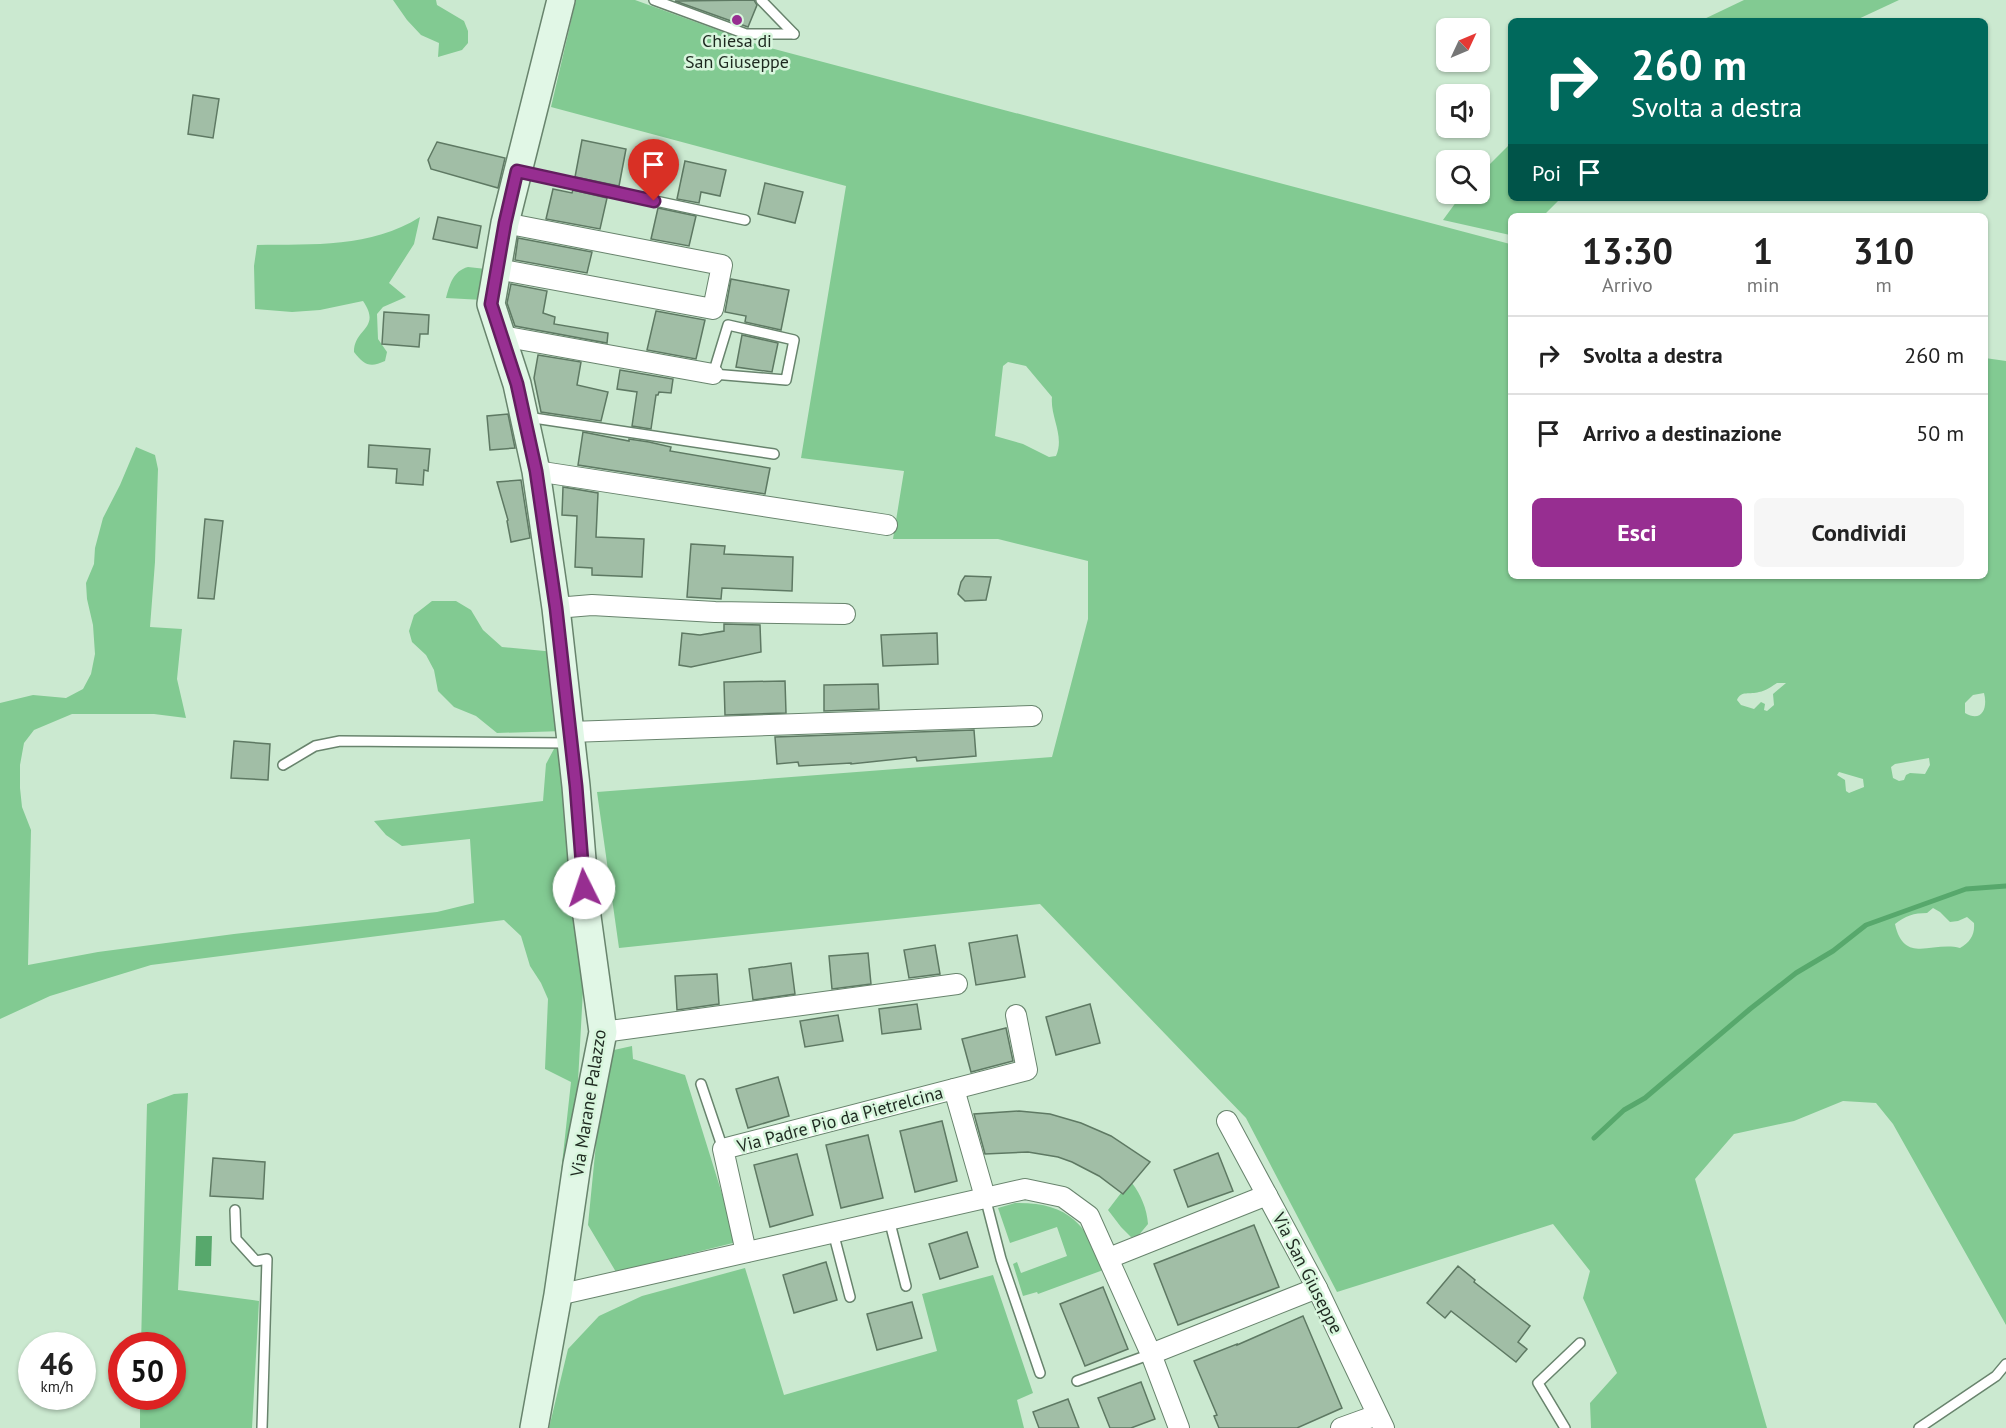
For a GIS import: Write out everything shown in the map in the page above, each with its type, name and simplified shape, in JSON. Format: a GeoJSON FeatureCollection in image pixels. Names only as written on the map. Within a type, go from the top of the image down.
{"type":"FeatureCollection","features":[{"type":"Feature","properties":{"kind":"main road","name":"Via Marane Palazzo"},"geometry":{"type":"LineString","coordinates":[[534,1428],[558,1295],[577,1164],[603,1032],[586,909],[571,738],[556,608],[536,471],[517,384],[491,304],[505,223],[561,0]]}},
{"type":"Feature","properties":{"kind":"street"},"geometry":{"type":"LineString","coordinates":[[496,269],[712,309],[722,265],[505,223]]}},
{"type":"Feature","properties":{"kind":"street"},"geometry":{"type":"LineString","coordinates":[[502,336],[713,374]]}},
{"type":"Feature","properties":{"kind":"street"},"geometry":{"type":"LineString","coordinates":[[536,471],[887,525]]}},
{"type":"Feature","properties":{"kind":"street"},"geometry":{"type":"LineString","coordinates":[[556,608],[592,605],[715,612],[845,614]]}},
{"type":"Feature","properties":{"kind":"street"},"geometry":{"type":"LineString","coordinates":[[571,738],[1032,716]]}},
{"type":"Feature","properties":{"kind":"street"},"geometry":{"type":"LineString","coordinates":[[603,1032],[957,984]]}},
{"type":"Feature","properties":{"kind":"street","name":"Via Padre Pio da Pietrelcina"},"geometry":{"type":"LineString","coordinates":[[746,1252],[723,1149],[1027,1070],[1016,1015]]}},
{"type":"Feature","properties":{"kind":"street","name":"Via Padre Pio da Pietrelcina"},"geometry":{"type":"LineString","coordinates":[[954,1089],[985,1197]]}},
{"type":"Feature","properties":{"kind":"street","name":"Via San Giuseppe"},"geometry":{"type":"LineString","coordinates":[[1227,1120],[1317,1288],[1381,1421]]}},
{"type":"Feature","properties":{"kind":"street"},"geometry":{"type":"LineString","coordinates":[[558,1295],[1025,1189],[1064,1197],[1089,1216],[1151,1354],[1179,1428]]}},
{"type":"Feature","properties":{"kind":"street"},"geometry":{"type":"LineString","coordinates":[[1108,1257],[1267,1195]]}},
{"type":"Feature","properties":{"kind":"street"},"geometry":{"type":"LineString","coordinates":[[1151,1354],[1317,1288]]}},
{"type":"Feature","properties":{"kind":"street"},"geometry":{"type":"LineString","coordinates":[[1341,1428],[1381,1421]]}},
{"type":"Feature","properties":{"kind":"lane"},"geometry":{"type":"LineString","coordinates":[[654,0],[746,34],[794,34],[761,0]]}},
{"type":"Feature","properties":{"kind":"lane"},"geometry":{"type":"LineString","coordinates":[[517,171],[745,220]]}},
{"type":"Feature","properties":{"kind":"lane"},"geometry":{"type":"LineString","coordinates":[[728,325],[794,340],[786,380],[713,374],[728,325]]}},
{"type":"Feature","properties":{"kind":"lane"},"geometry":{"type":"LineString","coordinates":[[524,417],[774,454]]}},
{"type":"Feature","properties":{"kind":"lane"},"geometry":{"type":"LineString","coordinates":[[283,765],[315,746],[340,741],[571,738]]}},
{"type":"Feature","properties":{"kind":"lane"},"geometry":{"type":"LineString","coordinates":[[701,1084],[723,1149]]}},
{"type":"Feature","properties":{"kind":"lane"},"geometry":{"type":"LineString","coordinates":[[985,1197],[1001,1259],[1040,1373]]}},
{"type":"Feature","properties":{"kind":"lane"},"geometry":{"type":"LineString","coordinates":[[235,1210],[236,1239],[256,1261],[267,1259],[262,1428]]}},
{"type":"Feature","properties":{"kind":"lane"},"geometry":{"type":"LineString","coordinates":[[889,1219],[906,1286]]}},
{"type":"Feature","properties":{"kind":"lane"},"geometry":{"type":"LineString","coordinates":[[833,1232],[850,1297]]}},
{"type":"Feature","properties":{"kind":"lane"},"geometry":{"type":"LineString","coordinates":[[1565,1428],[1538,1383],[1580,1343]]}},
{"type":"Feature","properties":{"kind":"lane"},"geometry":{"type":"LineString","coordinates":[[1077,1382],[1151,1354]]}},
{"type":"Feature","properties":{"kind":"lane"},"geometry":{"type":"LineString","coordinates":[[1919,1428],[1996,1376],[2006,1364]]}},
{"type":"Feature","properties":{"kind":"shaded area"},"geometry":{"type":"Polygon","coordinates":[[[393,0],[436,0],[437,5],[464,21],[468,31],[468,43],[462,50],[438,57],[439,43],[421,35],[393,0]]]}},
{"type":"Feature","properties":{"kind":"shaded area"},"geometry":{"type":"Polygon","coordinates":[[[576,0],[635,0],[759,45],[1508,243],[1508,579],[1988,579],[1988,358],[2006,361],[2006,1325],[1893,1124],[1876,1103],[1843,1101],[1794,1121],[1734,1134],[1695,1179],[1767,1428],[1591,1428],[1590,1403],[1617,1373],[1583,1298],[1590,1271],[1553,1224],[1337,1292],[1246,1118],[1040,904],[619,948],[597,792],[1052,757],[1088,619],[1088,561],[998,539],[893,539],[904,471],[801,458],[846,186],[551,107],[576,0]],[[1008,362],[1003,366],[995,436],[1023,444],[1049,457],[1056,456],[1059,441],[1052,397],[1026,366],[1008,362]],[[1777,683],[1766,690],[1743,694],[1737,700],[1741,705],[1754,709],[1761,702],[1765,704],[1764,710],[1767,711],[1774,705],[1773,694],[1786,683],[1777,683]],[[1984,693],[1973,695],[1965,703],[1965,713],[1976,716],[1980,715],[1984,709],[1985,699],[1984,693]],[[1929,758],[1895,764],[1891,767],[1893,778],[1899,781],[1904,780],[1910,773],[1925,774],[1930,765],[1929,758]],[[1839,772],[1837,775],[1845,780],[1846,791],[1849,793],[1864,787],[1863,779],[1839,772]],[[1933,908],[1927,913],[1914,914],[1895,924],[1899,937],[1912,948],[1960,948],[1973,935],[1974,923],[1967,917],[1950,922],[1933,908]]]}},
{"type":"Feature","properties":{"kind":"shaded area"},"geometry":{"type":"Polygon","coordinates":[[[1744,0],[1899,0],[1860,18],[1706,18],[1744,0]]]}},
{"type":"Feature","properties":{"kind":"shaded area"},"geometry":{"type":"Polygon","coordinates":[[[1508,146],[1508,201],[1558,201],[1546,213],[1508,213],[1508,235],[1443,220],[1455,204],[1490,204],[1490,164],[1508,146]]]}},
{"type":"Feature","properties":{"kind":"shaded area"},"geometry":{"type":"Polygon","coordinates":[[[420,217],[414,244],[389,283],[406,297],[383,307],[377,314],[378,339],[387,352],[385,361],[371,365],[361,360],[354,352],[358,338],[369,323],[370,317],[363,301],[320,310],[292,312],[255,309],[254,266],[257,245],[320,244],[362,239],[401,227],[420,217]]]}},
{"type":"Feature","properties":{"kind":"shaded area"},"geometry":{"type":"Polygon","coordinates":[[[468,267],[486,269],[483,300],[446,298],[456,275],[468,267]]]}},
{"type":"Feature","properties":{"kind":"shaded area"},"geometry":{"type":"Polygon","coordinates":[[[136,447],[155,455],[158,469],[150,627],[182,629],[177,679],[186,718],[154,714],[72,714],[34,730],[24,743],[20,765],[20,788],[22,807],[31,830],[28,965],[98,952],[234,934],[437,912],[474,903],[470,839],[402,846],[386,835],[374,821],[543,801],[546,764],[555,747],[568,748],[584,971],[578,1082],[565,1215],[550,1273],[571,1082],[545,1069],[548,999],[530,966],[521,936],[504,920],[151,965],[50,996],[0,1019],[0,703],[33,695],[66,698],[83,689],[91,674],[95,654],[86,583],[94,564],[95,548],[103,518],[136,447]]]}},
{"type":"Feature","properties":{"kind":"shaded area"},"geometry":{"type":"Polygon","coordinates":[[[432,601],[456,601],[471,610],[483,630],[502,647],[555,652],[564,731],[497,733],[476,716],[454,707],[438,691],[434,670],[426,655],[412,642],[409,631],[414,615],[432,601]]]}},
{"type":"Feature","properties":{"kind":"shaded area"},"geometry":{"type":"Polygon","coordinates":[[[632,1046],[633,1059],[685,1075],[737,1242],[616,1272],[588,1225],[605,1052],[632,1046]]]}},
{"type":"Feature","properties":{"kind":"shaded area"},"geometry":{"type":"Polygon","coordinates":[[[188,1093],[178,1290],[259,1301],[252,1428],[140,1428],[140,1410],[186,1410],[186,1332],[141,1332],[147,1104],[174,1094],[188,1093]]]}},
{"type":"Feature","properties":{"kind":"shaded area"},"geometry":{"type":"Polygon","coordinates":[[[1132,1183],[1143,1202],[1148,1224],[1138,1236],[1131,1237],[1108,1210],[1132,1183]]]}},
{"type":"Feature","properties":{"kind":"shaded area"},"geometry":{"type":"Polygon","coordinates":[[[1015,1203],[1049,1207],[1073,1219],[1091,1240],[1106,1269],[1038,1294],[1037,1292],[1023,1296],[1013,1264],[1017,1262],[1021,1273],[1067,1256],[1057,1227],[1010,1243],[998,1208],[1015,1203]]]}},
{"type":"Feature","properties":{"kind":"shaded area"},"geometry":{"type":"Polygon","coordinates":[[[196,1236],[212,1236],[211,1266],[195,1266],[196,1236]]]}},
{"type":"Feature","properties":{"kind":"shaded area"},"geometry":{"type":"Polygon","coordinates":[[[745,1268],[784,1395],[937,1351],[922,1294],[993,1275],[1033,1393],[1017,1400],[1024,1428],[549,1428],[568,1349],[599,1316],[642,1296],[745,1268]]]}},
{"type":"Feature","properties":{"kind":"building","name":"Chiesa di San Giuseppe"},"geometry":{"type":"Polygon","coordinates":[[[754,0],[757,5],[748,27],[675,1],[754,0]]]}},
{"type":"Feature","properties":{"kind":"building"},"geometry":{"type":"Polygon","coordinates":[[[193,95],[219,99],[213,138],[188,134],[193,95]]]}},
{"type":"Feature","properties":{"kind":"building"},"geometry":{"type":"Polygon","coordinates":[[[582,140],[626,149],[619,186],[575,177],[582,140]]]}},
{"type":"Feature","properties":{"kind":"building"},"geometry":{"type":"Polygon","coordinates":[[[437,142],[505,158],[498,188],[431,169],[428,160],[437,142]]]}},
{"type":"Feature","properties":{"kind":"building"},"geometry":{"type":"Polygon","coordinates":[[[685,161],[726,170],[720,196],[701,192],[699,203],[677,199],[685,161]]]}},
{"type":"Feature","properties":{"kind":"building"},"geometry":{"type":"Polygon","coordinates":[[[765,183],[803,192],[795,223],[758,214],[765,183]]]}},
{"type":"Feature","properties":{"kind":"building"},"geometry":{"type":"Polygon","coordinates":[[[553,189],[572,193],[573,190],[607,198],[600,229],[546,219],[553,189]]]}},
{"type":"Feature","properties":{"kind":"building"},"geometry":{"type":"Polygon","coordinates":[[[658,208],[696,216],[689,246],[651,239],[658,208]]]}},
{"type":"Feature","properties":{"kind":"building"},"geometry":{"type":"Polygon","coordinates":[[[438,217],[481,226],[477,248],[433,239],[438,217]]]}},
{"type":"Feature","properties":{"kind":"building"},"geometry":{"type":"Polygon","coordinates":[[[518,238],[592,252],[587,273],[515,260],[518,238]]]}},
{"type":"Feature","properties":{"kind":"building"},"geometry":{"type":"Polygon","coordinates":[[[731,279],[789,290],[781,330],[745,322],[746,316],[725,312],[731,279]]]}},
{"type":"Feature","properties":{"kind":"building"},"geometry":{"type":"Polygon","coordinates":[[[511,284],[547,291],[543,313],[555,317],[554,324],[608,333],[607,343],[515,326],[507,303],[511,284]]]}},
{"type":"Feature","properties":{"kind":"building"},"geometry":{"type":"Polygon","coordinates":[[[656,311],[705,320],[696,359],[647,350],[656,311]]]}},
{"type":"Feature","properties":{"kind":"building"},"geometry":{"type":"Polygon","coordinates":[[[384,312],[429,315],[428,334],[420,334],[419,347],[382,344],[384,312]]]}},
{"type":"Feature","properties":{"kind":"building"},"geometry":{"type":"Polygon","coordinates":[[[742,335],[778,343],[772,372],[736,367],[742,335]]]}},
{"type":"Feature","properties":{"kind":"building"},"geometry":{"type":"Polygon","coordinates":[[[538,355],[581,362],[577,385],[608,392],[601,421],[541,412],[534,378],[538,355]]]}},
{"type":"Feature","properties":{"kind":"building"},"geometry":{"type":"Polygon","coordinates":[[[620,370],[673,379],[671,393],[659,392],[656,395],[651,429],[632,426],[637,392],[617,389],[620,370]]]}},
{"type":"Feature","properties":{"kind":"building"},"geometry":{"type":"Polygon","coordinates":[[[508,414],[515,448],[490,450],[487,416],[508,414]]]}},
{"type":"Feature","properties":{"kind":"building"},"geometry":{"type":"Polygon","coordinates":[[[583,432],[629,441],[629,439],[649,442],[671,447],[670,451],[770,468],[765,494],[578,465],[583,432]]]}},
{"type":"Feature","properties":{"kind":"building"},"geometry":{"type":"Polygon","coordinates":[[[369,445],[430,449],[428,471],[424,470],[423,485],[396,483],[397,469],[368,467],[369,445]]]}},
{"type":"Feature","properties":{"kind":"building"},"geometry":{"type":"Polygon","coordinates":[[[521,480],[530,538],[511,542],[508,520],[497,482],[521,480]]]}},
{"type":"Feature","properties":{"kind":"building"},"geometry":{"type":"Polygon","coordinates":[[[563,487],[598,493],[596,537],[644,539],[642,577],[592,575],[592,568],[575,567],[577,516],[562,515],[563,487]]]}},
{"type":"Feature","properties":{"kind":"building"},"geometry":{"type":"Polygon","coordinates":[[[205,519],[223,521],[214,599],[198,598],[205,519]]]}},
{"type":"Feature","properties":{"kind":"building"},"geometry":{"type":"Polygon","coordinates":[[[691,544],[725,546],[724,554],[793,557],[792,591],[722,588],[721,599],[687,597],[691,544]]]}},
{"type":"Feature","properties":{"kind":"building"},"geometry":{"type":"Polygon","coordinates":[[[965,576],[991,577],[986,600],[965,601],[958,594],[965,576]]]}},
{"type":"Feature","properties":{"kind":"building"},"geometry":{"type":"Polygon","coordinates":[[[724,624],[760,625],[761,652],[691,667],[679,665],[682,633],[700,635],[724,631],[724,624]]]}},
{"type":"Feature","properties":{"kind":"building"},"geometry":{"type":"Polygon","coordinates":[[[937,633],[938,664],[883,666],[881,635],[937,633]]]}},
{"type":"Feature","properties":{"kind":"building"},"geometry":{"type":"Polygon","coordinates":[[[785,681],[786,713],[725,715],[724,682],[785,681]]]}},
{"type":"Feature","properties":{"kind":"building"},"geometry":{"type":"Polygon","coordinates":[[[878,684],[879,709],[824,711],[824,685],[878,684]]]}},
{"type":"Feature","properties":{"kind":"building"},"geometry":{"type":"Polygon","coordinates":[[[974,730],[976,756],[917,761],[916,757],[851,764],[799,766],[798,762],[777,764],[775,737],[974,730]]]}},
{"type":"Feature","properties":{"kind":"building"},"geometry":{"type":"Polygon","coordinates":[[[234,741],[270,744],[268,780],[231,778],[234,741]]]}},
{"type":"Feature","properties":{"kind":"building"},"geometry":{"type":"Polygon","coordinates":[[[1017,935],[1025,977],[976,985],[969,943],[1017,935]]]}},
{"type":"Feature","properties":{"kind":"building"},"geometry":{"type":"Polygon","coordinates":[[[935,945],[940,974],[909,978],[904,950],[935,945]]]}},
{"type":"Feature","properties":{"kind":"building"},"geometry":{"type":"Polygon","coordinates":[[[868,953],[871,984],[832,989],[829,956],[868,953]]]}},
{"type":"Feature","properties":{"kind":"building"},"geometry":{"type":"Polygon","coordinates":[[[791,963],[795,994],[753,1000],[749,969],[791,963]]]}},
{"type":"Feature","properties":{"kind":"building"},"geometry":{"type":"Polygon","coordinates":[[[717,974],[719,1004],[677,1010],[675,976],[717,974]]]}},
{"type":"Feature","properties":{"kind":"building"},"geometry":{"type":"Polygon","coordinates":[[[917,1004],[921,1029],[882,1034],[879,1009],[917,1004]]]}},
{"type":"Feature","properties":{"kind":"building"},"geometry":{"type":"Polygon","coordinates":[[[1090,1004],[1100,1043],[1056,1055],[1046,1017],[1090,1004]]]}},
{"type":"Feature","properties":{"kind":"building"},"geometry":{"type":"Polygon","coordinates":[[[838,1015],[843,1041],[805,1047],[800,1021],[838,1015]]]}},
{"type":"Feature","properties":{"kind":"building"},"geometry":{"type":"Polygon","coordinates":[[[1006,1028],[1013,1061],[971,1072],[962,1039],[1006,1028]]]}},
{"type":"Feature","properties":{"kind":"building"},"geometry":{"type":"Polygon","coordinates":[[[778,1077],[789,1116],[748,1128],[736,1089],[778,1077]]]}},
{"type":"Feature","properties":{"kind":"building"},"geometry":{"type":"Polygon","coordinates":[[[1019,1111],[1050,1114],[1081,1123],[1111,1136],[1150,1162],[1123,1194],[1099,1176],[1058,1157],[1028,1152],[985,1154],[974,1114],[1019,1111]]]}},
{"type":"Feature","properties":{"kind":"building"},"geometry":{"type":"Polygon","coordinates":[[[942,1121],[957,1181],[915,1192],[900,1131],[942,1121]]]}},
{"type":"Feature","properties":{"kind":"building"},"geometry":{"type":"Polygon","coordinates":[[[868,1135],[883,1198],[841,1208],[826,1145],[868,1135]]]}},
{"type":"Feature","properties":{"kind":"building"},"geometry":{"type":"Polygon","coordinates":[[[1218,1153],[1233,1191],[1188,1207],[1174,1170],[1218,1153]]]}},
{"type":"Feature","properties":{"kind":"building"},"geometry":{"type":"Polygon","coordinates":[[[797,1154],[813,1215],[770,1227],[754,1165],[797,1154]]]}},
{"type":"Feature","properties":{"kind":"building"},"geometry":{"type":"Polygon","coordinates":[[[213,1158],[265,1162],[263,1199],[210,1196],[213,1158]]]}},
{"type":"Feature","properties":{"kind":"building"},"geometry":{"type":"Polygon","coordinates":[[[1254,1225],[1279,1287],[1178,1325],[1154,1264],[1254,1225]]]}},
{"type":"Feature","properties":{"kind":"building"},"geometry":{"type":"Polygon","coordinates":[[[967,1232],[978,1267],[940,1279],[929,1244],[967,1232]]]}},
{"type":"Feature","properties":{"kind":"building"},"geometry":{"type":"Polygon","coordinates":[[[826,1262],[837,1300],[794,1313],[783,1275],[826,1262]]]}},
{"type":"Feature","properties":{"kind":"building"},"geometry":{"type":"Polygon","coordinates":[[[1458,1266],[1475,1280],[1474,1282],[1530,1326],[1518,1342],[1527,1349],[1516,1362],[1451,1311],[1445,1318],[1427,1303],[1458,1266]]]}},
{"type":"Feature","properties":{"kind":"building"},"geometry":{"type":"Polygon","coordinates":[[[1103,1287],[1128,1349],[1085,1366],[1060,1304],[1103,1287]]]}},
{"type":"Feature","properties":{"kind":"building"},"geometry":{"type":"Polygon","coordinates":[[[912,1302],[922,1338],[877,1350],[867,1314],[912,1302]]]}},
{"type":"Feature","properties":{"kind":"building"},"geometry":{"type":"Polygon","coordinates":[[[1303,1316],[1342,1408],[1297,1428],[1219,1428],[1214,1416],[1217,1415],[1194,1361],[1303,1316]]]}},
{"type":"Feature","properties":{"kind":"building"},"geometry":{"type":"Polygon","coordinates":[[[1141,1382],[1155,1419],[1131,1428],[1110,1428],[1098,1398],[1141,1382]]]}},
{"type":"Feature","properties":{"kind":"building"},"geometry":{"type":"Polygon","coordinates":[[[1068,1399],[1079,1428],[1039,1428],[1033,1412],[1068,1399]]]}},
{"type":"Feature","properties":{"kind":"waterway"},"geometry":{"type":"LineString","coordinates":[[1594,1138],[1624,1110],[1645,1098],[1750,1009],[1796,973],[1833,951],[1866,925],[1966,889],[2006,886]]}},
{"type":"Feature","properties":{"kind":"place","name":"Chiesa di San Giuseppe"},"geometry":{"type":"Point","coordinates":[737,20]}},
{"type":"Feature","properties":{"kind":"route"},"geometry":{"type":"LineString","coordinates":[[584,888],[576,786],[556,608],[536,471],[517,384],[491,304],[496,269],[517,171],[654,201]]}}]}
